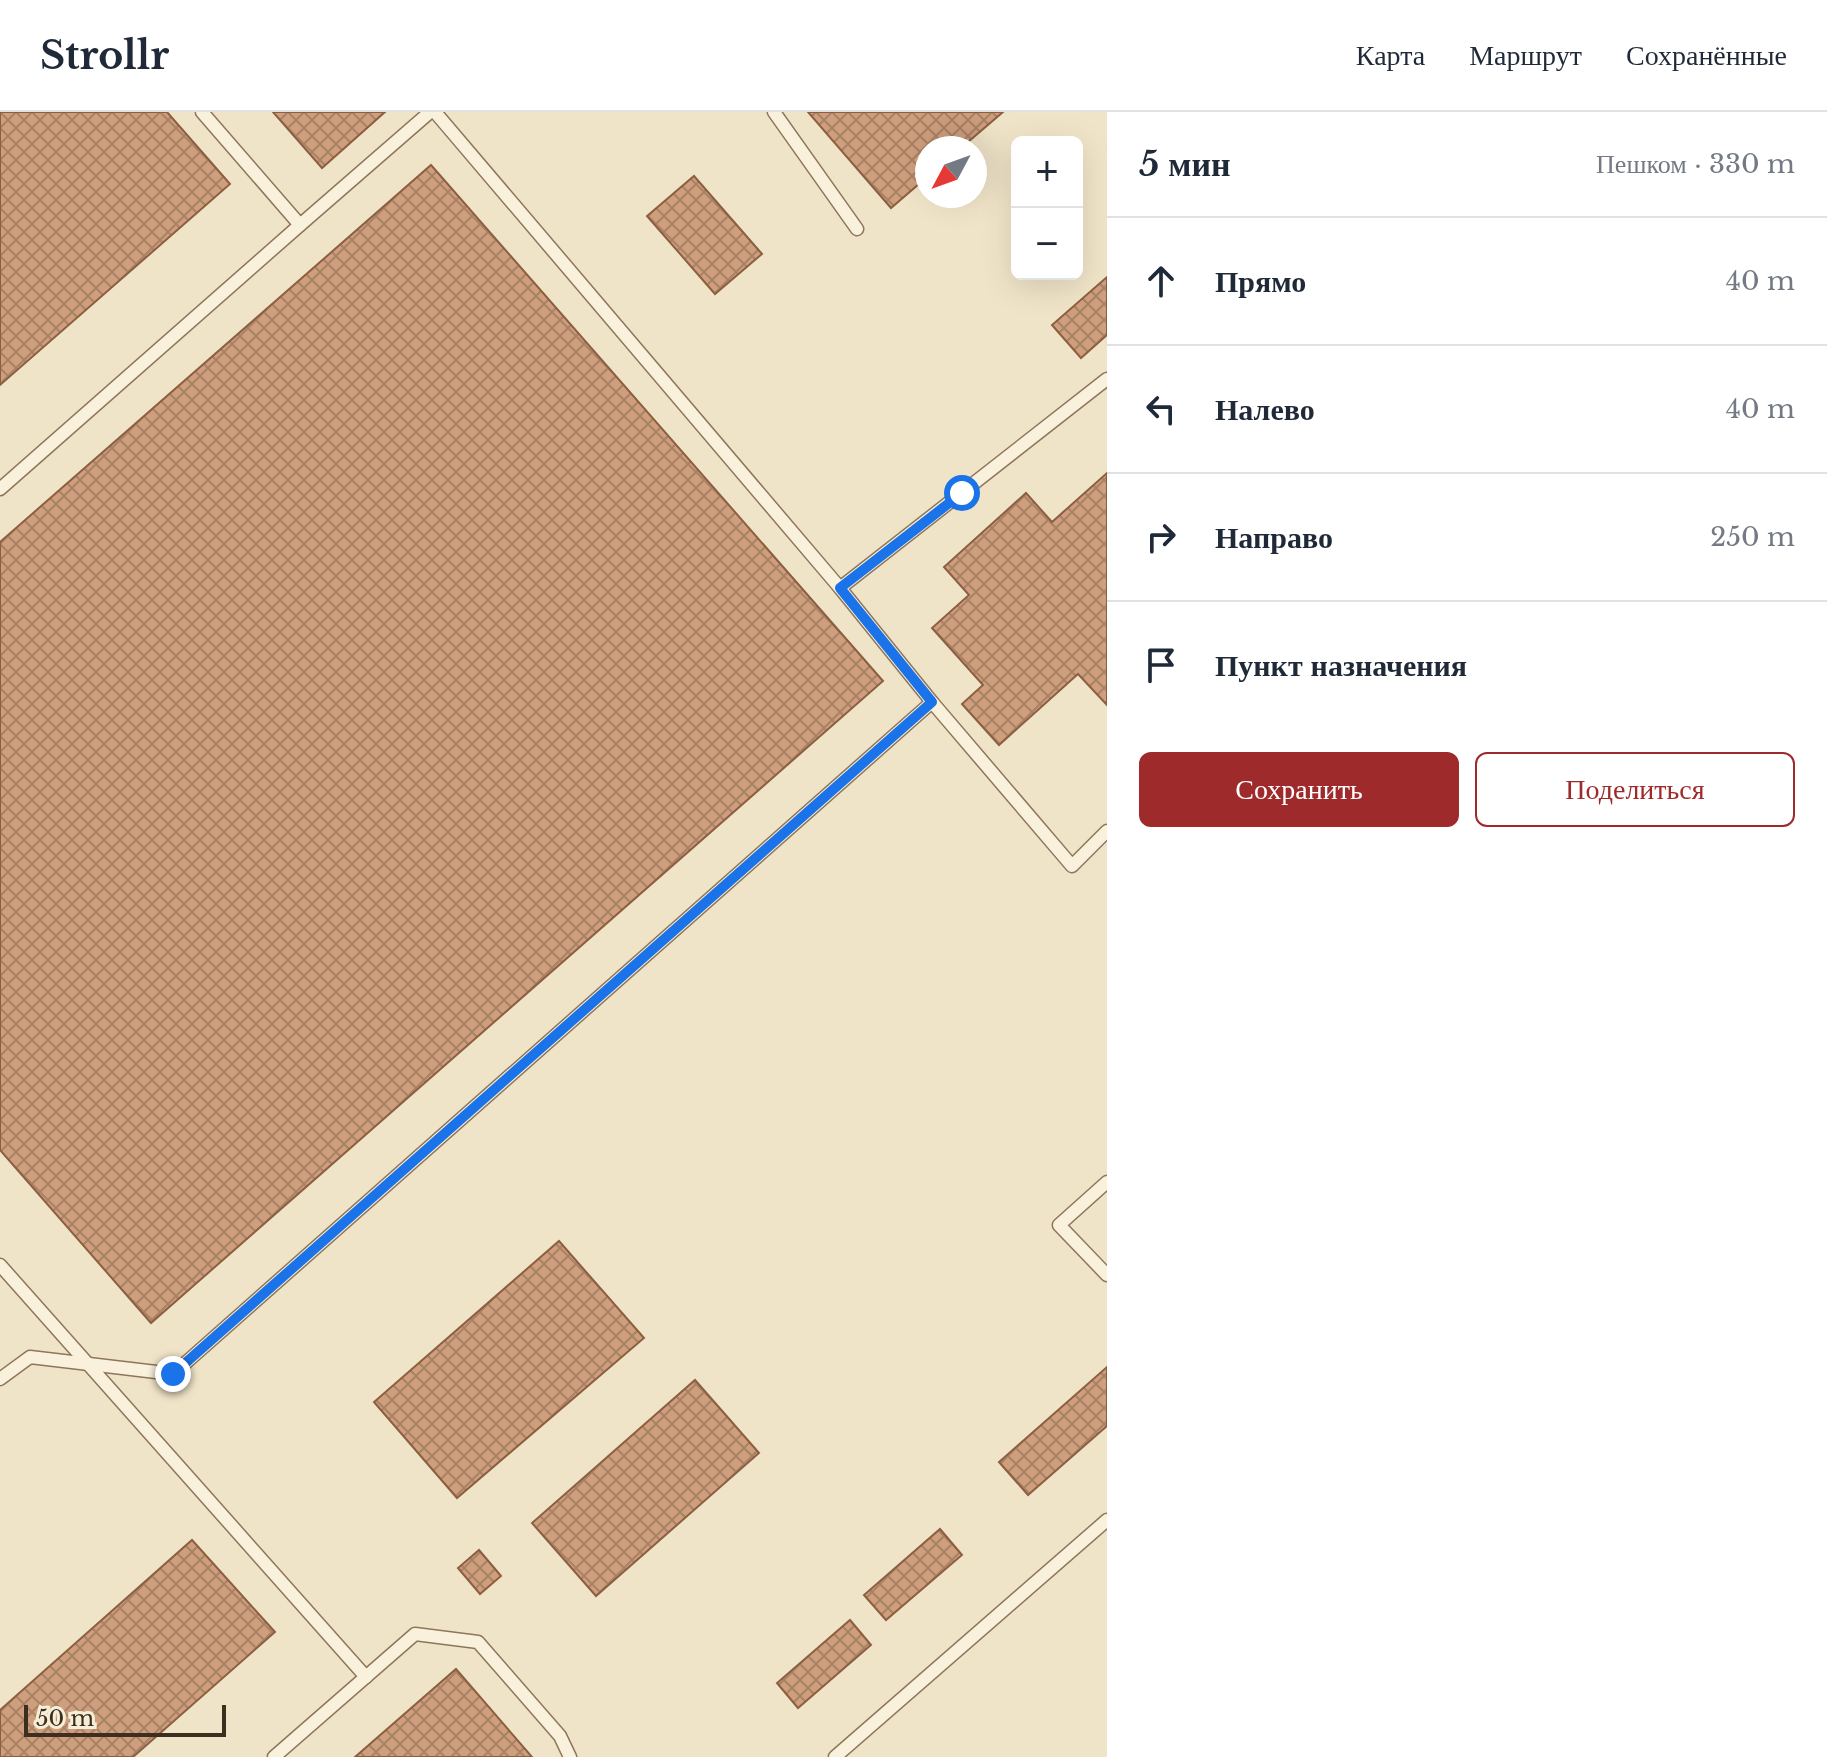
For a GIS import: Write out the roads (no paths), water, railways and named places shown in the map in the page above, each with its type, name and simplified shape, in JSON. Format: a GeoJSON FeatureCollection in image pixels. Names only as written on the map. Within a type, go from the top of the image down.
{"type":"FeatureCollection","features":[{"type":"Feature","properties":{"kind":"lane"},"geometry":{"type":"LineString","coordinates":[[202,112],[300,225]]}},
{"type":"Feature","properties":{"kind":"lane"},"geometry":{"type":"LineString","coordinates":[[0,489],[432,112],[840,588],[932,702],[1072,866],[1107,831]]}},
{"type":"Feature","properties":{"kind":"lane"},"geometry":{"type":"LineString","coordinates":[[774,112],[857,229]]}},
{"type":"Feature","properties":{"kind":"lane"},"geometry":{"type":"LineString","coordinates":[[840,588],[1107,379]]}},
{"type":"Feature","properties":{"kind":"lane"},"geometry":{"type":"LineString","coordinates":[[0,1379],[30,1357],[173,1374],[932,702]]}},
{"type":"Feature","properties":{"kind":"lane"},"geometry":{"type":"LineString","coordinates":[[1107,1182],[1059,1225],[1107,1275]]}},
{"type":"Feature","properties":{"kind":"lane"},"geometry":{"type":"LineString","coordinates":[[0,1265],[366,1677]]}},
{"type":"Feature","properties":{"kind":"lane"},"geometry":{"type":"LineString","coordinates":[[835,1757],[1107,1520]]}},
{"type":"Feature","properties":{"kind":"lane"},"geometry":{"type":"LineString","coordinates":[[274,1757],[415,1634],[478,1642],[560,1736],[570,1757]]}}]}
